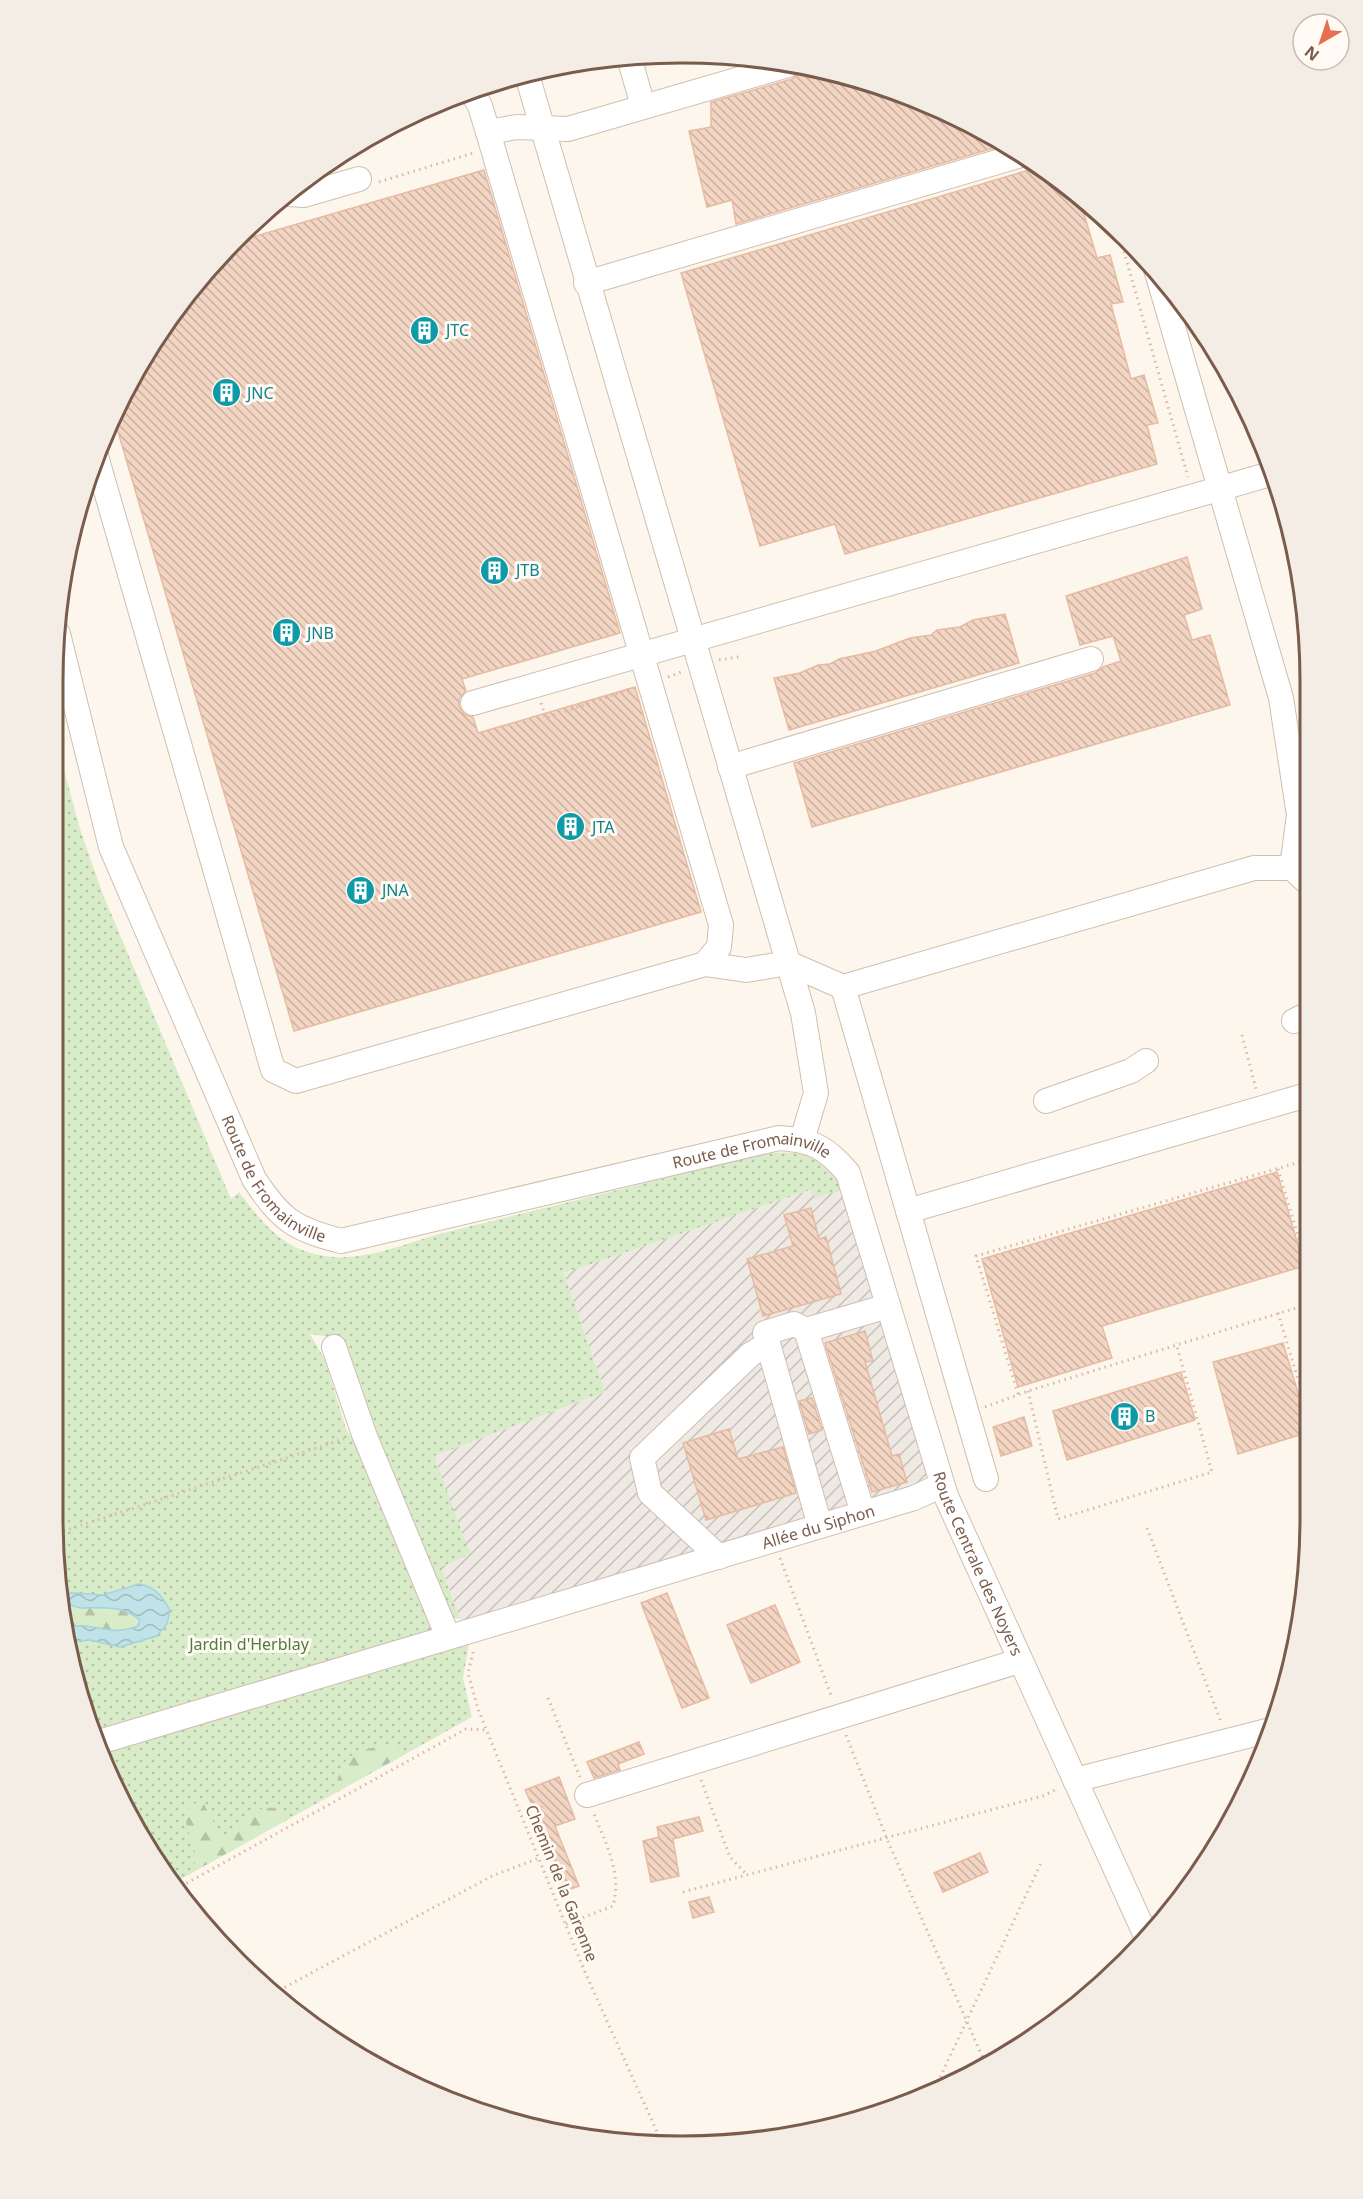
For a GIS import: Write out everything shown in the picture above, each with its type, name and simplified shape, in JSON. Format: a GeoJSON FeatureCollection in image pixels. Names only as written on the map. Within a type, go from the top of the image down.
{"type":"FeatureCollection","features":[{"type":"Feature","properties":{"kind":"street"},"geometry":{"type":"LineString","coordinates":[[631,65],[643,106]]}},
{"type":"Feature","properties":{"kind":"street"},"geometry":{"type":"LineString","coordinates":[[490,140],[517,127],[568,129],[772,70]]}},
{"type":"Feature","properties":{"kind":"street"},"geometry":{"type":"LineString","coordinates":[[529,82],[586,283],[803,1013],[816,1093],[802,1140]]}},
{"type":"Feature","properties":{"kind":"street"},"geometry":{"type":"LineString","coordinates":[[476,99],[480,106],[722,924],[719,947],[705,964]]}},
{"type":"Feature","properties":{"kind":"street"},"geometry":{"type":"LineString","coordinates":[[586,283],[1011,158]]}},
{"type":"Feature","properties":{"kind":"street"},"geometry":{"type":"LineString","coordinates":[[300,195],[359,179]]}},
{"type":"Feature","properties":{"kind":"street"},"geometry":{"type":"LineString","coordinates":[[100,471],[273,1070],[296,1081],[705,964],[746,970],[788,963],[843,987],[1254,868],[1300,875],[1299,814],[1281,698],[1163,294]]}},
{"type":"Feature","properties":{"kind":"street"},"geometry":{"type":"LineString","coordinates":[[473,704],[1264,476]]}},
{"type":"Feature","properties":{"kind":"street","name":"Route de Fromainville"},"geometry":{"type":"LineString","coordinates":[[64,657],[111,847],[254,1179],[274,1209],[305,1231],[341,1240],[778,1138],[802,1140],[833,1154],[848,1173]]}},
{"type":"Feature","properties":{"kind":"street"},"geometry":{"type":"LineString","coordinates":[[730,767],[1091,659]]}},
{"type":"Feature","properties":{"kind":"street"},"geometry":{"type":"LineString","coordinates":[[843,987],[986,1479]]}},
{"type":"Feature","properties":{"kind":"street"},"geometry":{"type":"LineString","coordinates":[[1046,1101],[1131,1071],[1146,1061]]}},
{"type":"Feature","properties":{"kind":"street"},"geometry":{"type":"LineString","coordinates":[[908,1211],[1300,1097]]}},
{"type":"Feature","properties":{"kind":"street","name":"Route Centrale des Noyers"},"geometry":{"type":"LineString","coordinates":[[848,1173],[942,1485],[1019,1661],[1144,1929]]}},
{"type":"Feature","properties":{"kind":"street"},"geometry":{"type":"LineString","coordinates":[[820,1526],[765,1333],[794,1324],[806,1330],[888,1306]]}},
{"type":"Feature","properties":{"kind":"street"},"geometry":{"type":"LineString","coordinates":[[806,1330],[863,1513]]}},
{"type":"Feature","properties":{"kind":"street"},"geometry":{"type":"LineString","coordinates":[[719,1557],[650,1493],[642,1458],[751,1354],[768,1344]]}},
{"type":"Feature","properties":{"kind":"street"},"geometry":{"type":"LineString","coordinates":[[334,1347],[364,1434],[448,1636]]}},
{"type":"Feature","properties":{"kind":"street","name":"Allée du Siphon"},"geometry":{"type":"LineString","coordinates":[[105,1740],[914,1498],[942,1485]]}},
{"type":"Feature","properties":{"kind":"street"},"geometry":{"type":"LineString","coordinates":[[587,1796],[1019,1661]]}},
{"type":"Feature","properties":{"kind":"street"},"geometry":{"type":"LineString","coordinates":[[1075,1780],[1261,1732]]}},
{"type":"Feature","properties":{"kind":"path"},"geometry":{"type":"LineString","coordinates":[[359,179],[363,187],[490,140]]}},
{"type":"Feature","properties":{"kind":"path"},"geometry":{"type":"LineString","coordinates":[[1123,248],[1194,496]]}},
{"type":"Feature","properties":{"kind":"path"},"geometry":{"type":"LineString","coordinates":[[536,684],[546,718],[639,686]]}},
{"type":"Feature","properties":{"kind":"path"},"geometry":{"type":"LineString","coordinates":[[1242,1035],[1261,1108]]}},
{"type":"Feature","properties":{"kind":"path"},"geometry":{"type":"LineString","coordinates":[[1018,1395],[976,1256],[1300,1162]]}},
{"type":"Feature","properties":{"kind":"path"},"geometry":{"type":"LineString","coordinates":[[1278,1168],[1300,1245]]}},
{"type":"Feature","properties":{"kind":"path"},"geometry":{"type":"LineString","coordinates":[[966,1414],[1028,1391],[1300,1306]]}},
{"type":"Feature","properties":{"kind":"path"},"geometry":{"type":"LineString","coordinates":[[1278,1312],[1300,1386]]}},
{"type":"Feature","properties":{"kind":"path"},"geometry":{"type":"LineString","coordinates":[[1028,1391],[1058,1519],[1212,1472],[1176,1344]]}},
{"type":"Feature","properties":{"kind":"path"},"geometry":{"type":"LineString","coordinates":[[63,1531],[364,1434]]}},
{"type":"Feature","properties":{"kind":"path"},"geometry":{"type":"LineString","coordinates":[[1147,1528],[1228,1741]]}},
{"type":"Feature","properties":{"kind":"path"},"geometry":{"type":"LineString","coordinates":[[776,1548],[887,1839],[982,2058]]}},
{"type":"Feature","properties":{"kind":"path","name":"Chemin de la Garenne"},"geometry":{"type":"LineString","coordinates":[[482,1626],[468,1673],[487,1730],[566,1924],[659,2135]]}},
{"type":"Feature","properties":{"kind":"path"},"geometry":{"type":"LineString","coordinates":[[548,1698],[616,1872],[616,1894],[613,1906],[566,1924]]}},
{"type":"Feature","properties":{"kind":"path"},"geometry":{"type":"LineString","coordinates":[[184,1885],[446,1739],[466,1729],[487,1730]]}},
{"type":"Feature","properties":{"kind":"path"},"geometry":{"type":"LineString","coordinates":[[694,1762],[730,1857],[747,1875]]}},
{"type":"Feature","properties":{"kind":"path"},"geometry":{"type":"LineString","coordinates":[[683,1892],[1043,1796],[1075,1780]]}},
{"type":"Feature","properties":{"kind":"path"},"geometry":{"type":"LineString","coordinates":[[281,1989],[492,1876],[539,1858]]}},
{"type":"Feature","properties":{"kind":"path"},"geometry":{"type":"LineString","coordinates":[[939,2079],[1042,1861]]}},
{"type":"Feature","properties":{"kind":"shaded area"},"geometry":{"type":"Polygon","coordinates":[[[810,1190],[843,1190],[931,1472],[912,1490],[472,1622],[460,1619],[441,1567],[434,1456],[605,1392],[564,1273],[810,1190]]]}},
{"type":"Feature","properties":{"kind":"green space","name":"Jardin d'Herblay"},"geometry":{"type":"Polygon","coordinates":[[[63,766],[80,829],[102,892],[231,1199],[239,1192],[267,1226],[288,1243],[301,1250],[332,1257],[362,1255],[765,1153],[812,1156],[828,1168],[843,1190],[814,1198],[810,1190],[564,1273],[605,1392],[434,1456],[470,1554],[441,1567],[460,1619],[453,1618],[331,1337],[310,1334],[325,1360],[346,1429],[365,1458],[429,1611],[470,1637],[463,1678],[472,1717],[180,1879],[146,1827],[110,1754],[84,1678],[68,1598],[64,1558],[63,766]]]}},
{"type":"Feature","properties":{"kind":"green space"},"geometry":{"type":"Polygon","coordinates":[[[69,1603],[85,1607],[122,1610],[140,1620],[138,1626],[118,1631],[98,1629],[85,1624],[73,1628],[69,1603]]]}},
{"type":"Feature","properties":{"kind":"green space"},"geometry":{"type":"Polygon","coordinates":[[[383,1745],[398,1748],[402,1756],[336,1792],[340,1771],[348,1758],[383,1745]]]}},
{"type":"Feature","properties":{"kind":"green space"},"geometry":{"type":"Polygon","coordinates":[[[202,1801],[223,1839],[237,1830],[257,1810],[276,1808],[287,1820],[193,1872],[195,1852],[186,1818],[190,1805],[202,1801]]]}},
{"type":"Feature","properties":{"kind":"water"},"geometry":{"type":"Polygon","coordinates":[[[139,1584],[149,1587],[158,1593],[170,1610],[167,1624],[157,1636],[120,1647],[90,1640],[76,1641],[74,1627],[90,1626],[116,1630],[138,1626],[140,1620],[126,1612],[105,1608],[81,1608],[69,1604],[67,1593],[103,1595],[139,1584]]]}},
{"type":"Feature","properties":{"kind":"building"},"geometry":{"type":"Polygon","coordinates":[[[797,74],[802,75],[880,96],[918,110],[994,148],[736,224],[732,200],[707,207],[689,131],[711,127],[711,102],[792,79],[797,74]]]}},
{"type":"Feature","properties":{"kind":"building"},"geometry":{"type":"Polygon","coordinates":[[[484,170],[620,633],[462,679],[466,691],[459,699],[459,706],[464,714],[473,717],[478,733],[635,687],[701,912],[294,1031],[117,429],[146,372],[167,338],[216,274],[251,237],[484,170]]]}},
{"type":"Feature","properties":{"kind":"building"},"geometry":{"type":"Polygon","coordinates":[[[1029,170],[1083,211],[1097,258],[1110,255],[1123,302],[1111,304],[1131,379],[1144,375],[1158,423],[1147,425],[1157,464],[845,554],[835,524],[760,546],[681,273],[1029,170]]]}},
{"type":"Feature","properties":{"kind":"building"},"geometry":{"type":"Polygon","coordinates":[[[1187,557],[1202,609],[1184,615],[1192,640],[1210,635],[1230,705],[812,827],[794,763],[1095,673],[1103,667],[1121,661],[1113,636],[1080,645],[1066,596],[1187,557]]]}},
{"type":"Feature","properties":{"kind":"building"},"geometry":{"type":"Polygon","coordinates":[[[1005,614],[1019,663],[789,730],[774,678],[800,673],[818,665],[830,664],[839,659],[876,651],[910,638],[931,635],[937,630],[960,627],[973,620],[1005,614]]]}},
{"type":"Feature","properties":{"kind":"building"},"geometry":{"type":"Polygon","coordinates":[[[1277,1172],[1300,1252],[1300,1267],[1102,1326],[1112,1358],[1018,1387],[982,1259],[1277,1172]]]}},
{"type":"Feature","properties":{"kind":"building"},"geometry":{"type":"Polygon","coordinates":[[[811,1208],[819,1239],[826,1237],[841,1294],[763,1316],[747,1259],[793,1246],[784,1215],[811,1208]]]}},
{"type":"Feature","properties":{"kind":"building"},"geometry":{"type":"Polygon","coordinates":[[[865,1331],[873,1361],[865,1362],[892,1456],[899,1454],[907,1482],[872,1492],[825,1343],[865,1331]]]}},
{"type":"Feature","properties":{"kind":"building"},"geometry":{"type":"Polygon","coordinates":[[[1283,1343],[1300,1399],[1300,1435],[1238,1454],[1213,1362],[1283,1343]]]}},
{"type":"Feature","properties":{"kind":"building","name":"B"},"geometry":{"type":"Polygon","coordinates":[[[1181,1372],[1195,1420],[1067,1460],[1053,1411],[1181,1372]]]}},
{"type":"Feature","properties":{"kind":"building"},"geometry":{"type":"Polygon","coordinates":[[[812,1398],[822,1430],[809,1434],[799,1401],[812,1398]]]}},
{"type":"Feature","properties":{"kind":"building"},"geometry":{"type":"Polygon","coordinates":[[[1024,1417],[1032,1446],[1001,1456],[993,1427],[1024,1417]]]}},
{"type":"Feature","properties":{"kind":"building"},"geometry":{"type":"Polygon","coordinates":[[[729,1429],[738,1459],[783,1447],[796,1493],[706,1520],[683,1443],[729,1429]]]}},
{"type":"Feature","properties":{"kind":"building"},"geometry":{"type":"Polygon","coordinates":[[[667,1593],[709,1698],[682,1708],[641,1603],[667,1593]]]}},
{"type":"Feature","properties":{"kind":"building"},"geometry":{"type":"Polygon","coordinates":[[[775,1605],[800,1662],[751,1683],[727,1625],[775,1605]]]}},
{"type":"Feature","properties":{"kind":"building"},"geometry":{"type":"Polygon","coordinates":[[[639,1742],[644,1754],[618,1764],[620,1770],[594,1778],[587,1762],[639,1742]]]}},
{"type":"Feature","properties":{"kind":"building"},"geometry":{"type":"Polygon","coordinates":[[[559,1777],[575,1819],[555,1826],[579,1886],[565,1891],[536,1819],[542,1807],[531,1803],[525,1790],[559,1777]]]}},
{"type":"Feature","properties":{"kind":"building"},"geometry":{"type":"Polygon","coordinates":[[[699,1817],[703,1831],[673,1839],[679,1876],[651,1882],[643,1841],[659,1837],[657,1827],[699,1817]]]}},
{"type":"Feature","properties":{"kind":"building"},"geometry":{"type":"Polygon","coordinates":[[[980,1853],[988,1872],[943,1892],[934,1873],[980,1853]]]}},
{"type":"Feature","properties":{"kind":"building"},"geometry":{"type":"Polygon","coordinates":[[[709,1897],[714,1912],[693,1918],[689,1902],[709,1897]]]}},
{"type":"Feature","properties":{"kind":"place","name":"JTC"},"geometry":{"type":"Point","coordinates":[425,330]}},
{"type":"Feature","properties":{"kind":"place","name":"JNC"},"geometry":{"type":"Point","coordinates":[226,393]}},
{"type":"Feature","properties":{"kind":"place","name":"JTB"},"geometry":{"type":"Point","coordinates":[495,570]}},
{"type":"Feature","properties":{"kind":"place","name":"JNB"},"geometry":{"type":"Point","coordinates":[286,633]}},
{"type":"Feature","properties":{"kind":"place","name":"JTA"},"geometry":{"type":"Point","coordinates":[571,827]}},
{"type":"Feature","properties":{"kind":"place","name":"JNA"},"geometry":{"type":"Point","coordinates":[361,890]}},
{"type":"Feature","properties":{"kind":"place","name":"B"},"geometry":{"type":"Point","coordinates":[1124,1416]}}]}
